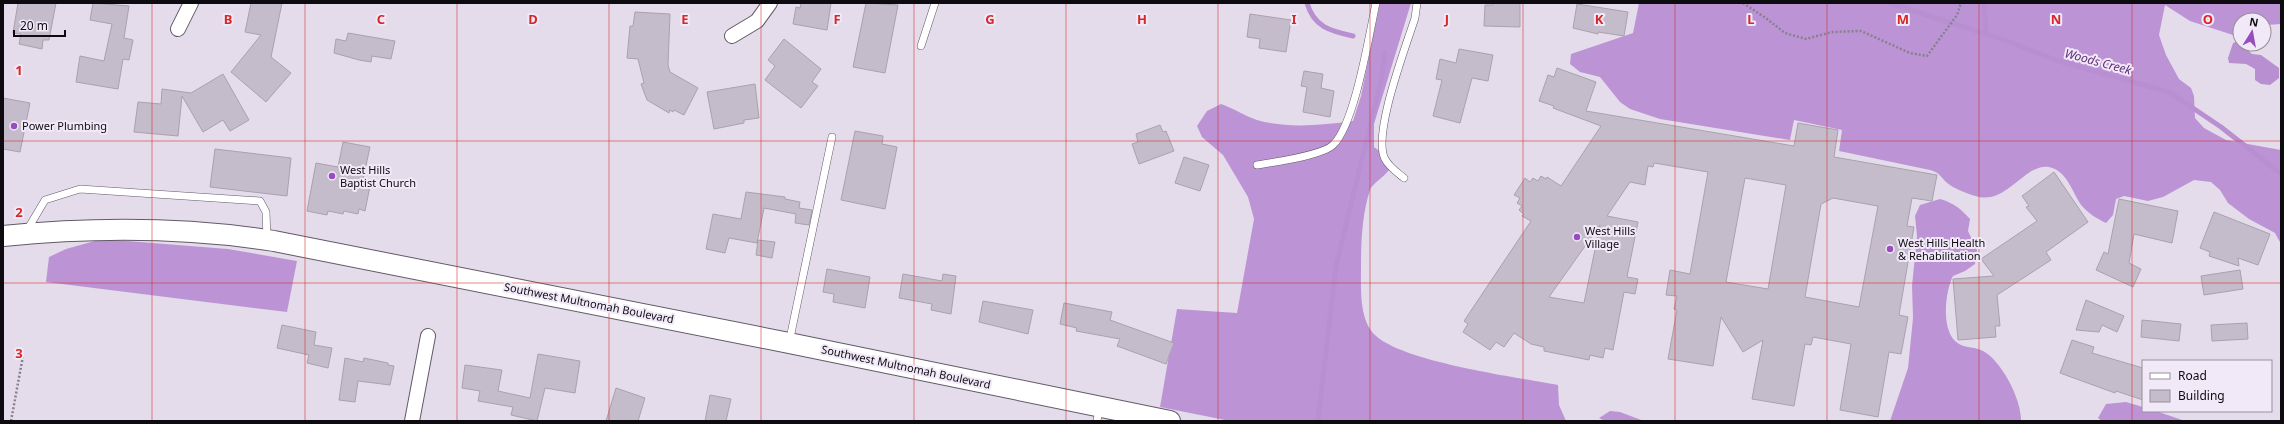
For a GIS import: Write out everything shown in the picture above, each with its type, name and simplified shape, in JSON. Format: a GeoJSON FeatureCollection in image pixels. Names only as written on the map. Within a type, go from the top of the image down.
{"type":"FeatureCollection","features":[{"type":"Feature","properties":{"kind":"main road","name":"Southwest Multnomah Boulevard"},"geometry":{"type":"LineString","coordinates":[[3,236],[85,230],[165,229],[267,240],[789,343],[1098,414],[1170,421]]}},
{"type":"Feature","properties":{"kind":"street"},"geometry":{"type":"LineString","coordinates":[[178,29],[191,3]]}},
{"type":"Feature","properties":{"kind":"street"},"geometry":{"type":"LineString","coordinates":[[732,36],[757,21],[770,3]]}},
{"type":"Feature","properties":{"kind":"street"},"geometry":{"type":"LineString","coordinates":[[412,421],[428,336]]}},
{"type":"Feature","properties":{"kind":"lane"},"geometry":{"type":"LineString","coordinates":[[921,46],[935,3]]}},
{"type":"Feature","properties":{"kind":"lane"},"geometry":{"type":"LineString","coordinates":[[1257,165],[1304,156],[1332,146],[1351,114],[1376,3]]}},
{"type":"Feature","properties":{"kind":"lane"},"geometry":{"type":"LineString","coordinates":[[1404,178],[1384,158],[1382,147],[1387,106],[1415,18],[1417,3]]}},
{"type":"Feature","properties":{"kind":"lane"},"geometry":{"type":"LineString","coordinates":[[789,343],[832,137]]}},
{"type":"Feature","properties":{"kind":"lane"},"geometry":{"type":"LineString","coordinates":[[24,234],[45,200],[80,190],[260,201],[266,212],[267,240]]}},
{"type":"Feature","properties":{"kind":"path"},"geometry":{"type":"LineString","coordinates":[[1743,3],[1785,33],[1806,38],[1832,32],[1861,31],[1910,53],[1928,56],[1942,32],[1957,15],[1961,3]]}},
{"type":"Feature","properties":{"kind":"path"},"geometry":{"type":"LineString","coordinates":[[11,421],[23,356]]}},
{"type":"Feature","properties":{"kind":"shaded area"},"geometry":{"type":"Polygon","coordinates":[[[1380,3],[1411,3],[1374,124],[1374,147],[1389,158],[1391,167],[1385,175],[1372,186],[1370,190],[1362,229],[1361,285],[1362,303],[1366,321],[1375,335],[1389,345],[1434,361],[1489,373],[1558,385],[1559,405],[1566,421],[1230,421],[1160,407],[1177,309],[1237,313],[1254,219],[1248,197],[1223,155],[1202,137],[1197,126],[1207,111],[1221,104],[1257,120],[1281,125],[1317,125],[1353,121],[1361,96],[1380,3]]]}},
{"type":"Feature","properties":{"kind":"shaded area"},"geometry":{"type":"Polygon","coordinates":[[[1639,3],[2281,3],[2281,24],[2272,25],[2272,12],[2232,12],[2232,35],[2190,21],[2165,5],[2159,35],[2166,55],[2179,79],[2191,88],[2194,96],[2195,118],[2204,128],[2226,140],[2281,150],[2281,244],[2275,233],[2249,219],[2228,203],[2220,190],[2211,182],[2194,180],[2163,197],[2148,201],[2124,196],[2116,199],[2113,215],[2106,223],[2093,216],[2085,209],[2078,201],[2069,183],[2061,173],[2049,167],[2040,167],[2032,171],[1999,194],[1989,197],[1979,197],[1953,187],[1938,173],[1930,170],[1839,151],[1842,130],[1794,120],[1790,140],[1660,119],[1630,109],[1620,102],[1600,77],[1580,72],[1570,64],[1571,54],[1633,33],[1639,3]]]}},
{"type":"Feature","properties":{"kind":"shaded area"},"geometry":{"type":"Polygon","coordinates":[[[2232,46],[2232,52],[2250,52],[2252,54],[2261,55],[2279,68],[2279,78],[2270,85],[2261,84],[2255,80],[2255,69],[2246,64],[2229,63],[2228,58],[2232,46]]]}},
{"type":"Feature","properties":{"kind":"shaded area"},"geometry":{"type":"Polygon","coordinates":[[[1940,199],[1957,207],[1970,219],[1968,231],[1977,250],[1975,264],[1965,271],[1953,276],[1950,283],[1946,301],[1949,331],[1953,339],[1959,344],[1983,351],[1997,363],[2014,392],[2018,402],[2021,421],[1890,421],[1908,368],[1913,318],[1912,286],[1917,236],[1915,216],[1920,205],[1940,199]]]}},
{"type":"Feature","properties":{"kind":"shaded area"},"geometry":{"type":"Polygon","coordinates":[[[102,239],[228,249],[297,261],[287,312],[46,282],[49,257],[66,249],[102,239]]]}},
{"type":"Feature","properties":{"kind":"shaded area"},"geometry":{"type":"Polygon","coordinates":[[[2126,402],[2142,407],[2142,412],[2159,412],[2185,421],[2102,421],[2098,418],[2106,404],[2126,402]]]}},
{"type":"Feature","properties":{"kind":"shaded area"},"geometry":{"type":"Polygon","coordinates":[[[1610,411],[1620,412],[1644,421],[1605,421],[1599,418],[1610,411]]]}},
{"type":"Feature","properties":{"kind":"building"},"geometry":{"type":"Polygon","coordinates":[[[18,3],[56,3],[49,40],[43,40],[42,49],[19,44],[21,34],[13,33],[18,3]]]}},
{"type":"Feature","properties":{"kind":"building"},"geometry":{"type":"Polygon","coordinates":[[[93,3],[129,6],[124,38],[133,40],[129,60],[123,59],[118,89],[76,82],[80,56],[104,61],[112,24],[90,20],[93,3]]]}},
{"type":"Feature","properties":{"kind":"building"},"geometry":{"type":"Polygon","coordinates":[[[251,3],[282,3],[271,57],[291,73],[266,102],[231,72],[261,35],[245,32],[251,3]]]}},
{"type":"Feature","properties":{"kind":"building"},"geometry":{"type":"Polygon","coordinates":[[[801,3],[831,3],[827,30],[793,24],[796,7],[800,8],[801,3]]]}},
{"type":"Feature","properties":{"kind":"building"},"geometry":{"type":"Polygon","coordinates":[[[866,3],[898,5],[885,73],[853,67],[866,3]]]}},
{"type":"Feature","properties":{"kind":"building"},"geometry":{"type":"Polygon","coordinates":[[[1493,3],[1520,3],[1520,27],[1484,26],[1485,5],[1493,5],[1493,3]]]}},
{"type":"Feature","properties":{"kind":"building"},"geometry":{"type":"Polygon","coordinates":[[[1577,4],[1628,12],[1624,36],[1598,32],[1598,34],[1573,28],[1577,4]]]}},
{"type":"Feature","properties":{"kind":"building"},"geometry":{"type":"Polygon","coordinates":[[[635,12],[670,14],[668,65],[670,72],[698,88],[684,115],[674,110],[673,112],[670,110],[669,113],[647,100],[641,84],[644,83],[638,59],[627,58],[630,26],[633,26],[635,12]]]}},
{"type":"Feature","properties":{"kind":"building"},"geometry":{"type":"Polygon","coordinates":[[[1250,14],[1291,20],[1286,52],[1259,48],[1260,39],[1247,37],[1250,14]]]}},
{"type":"Feature","properties":{"kind":"building"},"geometry":{"type":"Polygon","coordinates":[[[348,33],[395,41],[391,59],[372,56],[371,62],[334,53],[336,39],[346,41],[348,33]]]}},
{"type":"Feature","properties":{"kind":"building"},"geometry":{"type":"Polygon","coordinates":[[[784,39],[821,69],[812,82],[818,86],[801,108],[765,80],[775,66],[768,60],[784,39]]]}},
{"type":"Feature","properties":{"kind":"building"},"geometry":{"type":"Polygon","coordinates":[[[1459,49],[1493,55],[1488,81],[1472,78],[1460,123],[1433,116],[1442,80],[1436,79],[1440,59],[1456,63],[1459,49]]]}},
{"type":"Feature","properties":{"kind":"building"},"geometry":{"type":"Polygon","coordinates":[[[1557,68],[1596,82],[1586,111],[1794,146],[1798,123],[1838,130],[1834,157],[1937,175],[1932,201],[1912,198],[1907,226],[1914,227],[1899,315],[1908,317],[1901,354],[1889,352],[1878,417],[1840,410],[1851,344],[1813,337],[1811,345],[1805,344],[1794,406],[1752,399],[1763,340],[1743,352],[1721,317],[1713,366],[1668,359],[1677,310],[1674,309],[1677,296],[1666,295],[1670,270],[1690,274],[1708,172],[1654,163],[1653,167],[1648,166],[1645,185],[1630,182],[1607,216],[1638,222],[1627,277],[1638,279],[1635,294],[1624,292],[1613,350],[1605,348],[1603,358],[1590,355],[1589,360],[1544,351],[1544,347],[1531,344],[1514,333],[1504,347],[1496,342],[1490,350],[1463,332],[1468,324],[1464,321],[1531,221],[1522,216],[1524,214],[1519,210],[1522,206],[1517,203],[1520,198],[1514,195],[1525,178],[1530,182],[1533,178],[1538,181],[1541,176],[1546,179],[1547,177],[1561,186],[1601,126],[1553,108],[1554,106],[1539,101],[1548,75],[1554,77],[1557,68]],[[1745,178],[1726,282],[1768,289],[1786,185],[1745,178]],[[1833,198],[1821,204],[1805,297],[1859,307],[1878,206],[1833,198]],[[1600,225],[1549,297],[1584,303],[1600,225]]]}},
{"type":"Feature","properties":{"kind":"building"},"geometry":{"type":"Polygon","coordinates":[[[1304,71],[1323,74],[1321,88],[1334,91],[1330,117],[1303,112],[1307,87],[1301,86],[1304,71]]]}},
{"type":"Feature","properties":{"kind":"building"},"geometry":{"type":"Polygon","coordinates":[[[223,74],[249,120],[230,131],[223,120],[203,132],[182,96],[178,136],[134,132],[138,102],[161,104],[162,89],[191,93],[223,74]]]}},
{"type":"Feature","properties":{"kind":"building"},"geometry":{"type":"Polygon","coordinates":[[[755,84],[759,118],[744,120],[744,123],[714,129],[707,92],[755,84]]]}},
{"type":"Feature","properties":{"kind":"building","name":"Power Plumbing"},"geometry":{"type":"Polygon","coordinates":[[[3,98],[30,103],[20,152],[3,149],[3,98]]]}},
{"type":"Feature","properties":{"kind":"building"},"geometry":{"type":"Polygon","coordinates":[[[1160,125],[1163,132],[1166,131],[1174,151],[1139,164],[1132,144],[1138,142],[1136,134],[1160,125]]]}},
{"type":"Feature","properties":{"kind":"building"},"geometry":{"type":"Polygon","coordinates":[[[855,131],[883,136],[882,144],[897,147],[885,209],[841,200],[855,131]]]}},
{"type":"Feature","properties":{"kind":"building","name":"West Hills Baptist Church"},"geometry":{"type":"Polygon","coordinates":[[[343,142],[370,147],[362,184],[370,186],[365,211],[359,209],[358,214],[344,211],[343,214],[328,211],[327,215],[307,211],[316,163],[338,167],[343,142]]]}},
{"type":"Feature","properties":{"kind":"building"},"geometry":{"type":"Polygon","coordinates":[[[215,149],[291,158],[287,196],[210,187],[215,149]]]}},
{"type":"Feature","properties":{"kind":"building"},"geometry":{"type":"Polygon","coordinates":[[[1184,157],[1209,165],[1200,191],[1175,183],[1184,157]]]}},
{"type":"Feature","properties":{"kind":"building"},"geometry":{"type":"Polygon","coordinates":[[[2054,172],[2088,222],[2046,252],[2051,260],[1997,295],[2000,326],[1995,326],[1996,337],[1958,340],[1953,279],[1994,276],[1981,259],[2037,221],[2026,207],[2029,206],[2022,196],[2054,172]]]}},
{"type":"Feature","properties":{"kind":"building"},"geometry":{"type":"Polygon","coordinates":[[[746,192],[785,197],[785,199],[800,202],[799,208],[812,210],[809,225],[795,223],[796,214],[764,208],[757,243],[729,238],[725,253],[706,249],[713,214],[741,219],[746,192]]]}},
{"type":"Feature","properties":{"kind":"building"},"geometry":{"type":"Polygon","coordinates":[[[2119,199],[2178,211],[2172,243],[2134,234],[2129,263],[2141,269],[2133,287],[2096,270],[2104,252],[2108,254],[2119,199]]]}},
{"type":"Feature","properties":{"kind":"building"},"geometry":{"type":"Polygon","coordinates":[[[2214,212],[2270,234],[2258,265],[2238,258],[2239,266],[2209,256],[2210,252],[2200,248],[2214,212]]]}},
{"type":"Feature","properties":{"kind":"building"},"geometry":{"type":"Polygon","coordinates":[[[758,240],[775,242],[772,258],[756,255],[758,240]]]}},
{"type":"Feature","properties":{"kind":"building"},"geometry":{"type":"Polygon","coordinates":[[[827,269],[870,277],[865,308],[833,302],[834,294],[823,292],[827,269]]]}},
{"type":"Feature","properties":{"kind":"building"},"geometry":{"type":"Polygon","coordinates":[[[2240,270],[2243,289],[2204,295],[2201,276],[2240,270]]]}},
{"type":"Feature","properties":{"kind":"building"},"geometry":{"type":"Polygon","coordinates":[[[903,274],[942,281],[943,274],[956,276],[951,314],[931,310],[932,304],[899,298],[903,274]]]}},
{"type":"Feature","properties":{"kind":"building"},"geometry":{"type":"Polygon","coordinates":[[[2086,300],[2124,316],[2117,332],[2102,325],[2099,332],[2076,330],[2086,300]]]}},
{"type":"Feature","properties":{"kind":"building"},"geometry":{"type":"Polygon","coordinates":[[[983,301],[1033,310],[1028,334],[979,322],[983,301]]]}},
{"type":"Feature","properties":{"kind":"building"},"geometry":{"type":"Polygon","coordinates":[[[1064,303],[1112,312],[1110,320],[1174,343],[1166,364],[1117,346],[1120,339],[1076,331],[1077,328],[1060,324],[1064,303]]]}},
{"type":"Feature","properties":{"kind":"building"},"geometry":{"type":"Polygon","coordinates":[[[2142,320],[2181,324],[2179,341],[2141,337],[2142,320]]]}},
{"type":"Feature","properties":{"kind":"building"},"geometry":{"type":"Polygon","coordinates":[[[2247,323],[2248,339],[2212,341],[2211,325],[2247,323]]]}},
{"type":"Feature","properties":{"kind":"building"},"geometry":{"type":"Polygon","coordinates":[[[282,325],[316,332],[314,345],[332,348],[328,368],[307,363],[309,355],[277,348],[282,325]]]}},
{"type":"Feature","properties":{"kind":"building"},"geometry":{"type":"Polygon","coordinates":[[[2072,340],[2094,347],[2092,353],[2142,368],[2142,400],[2116,391],[2115,393],[2060,373],[2072,340]]]}},
{"type":"Feature","properties":{"kind":"building"},"geometry":{"type":"Polygon","coordinates":[[[538,354],[580,361],[575,393],[545,388],[537,421],[511,415],[513,407],[478,401],[480,391],[462,388],[465,365],[502,370],[498,391],[530,398],[538,354]]]}},
{"type":"Feature","properties":{"kind":"building"},"geometry":{"type":"Polygon","coordinates":[[[345,358],[363,362],[364,358],[388,363],[388,365],[394,366],[390,385],[358,381],[355,402],[339,400],[345,358]]]}},
{"type":"Feature","properties":{"kind":"building"},"geometry":{"type":"Polygon","coordinates":[[[616,388],[645,398],[638,421],[606,421],[616,388]]]}},
{"type":"Feature","properties":{"kind":"building"},"geometry":{"type":"Polygon","coordinates":[[[710,395],[731,399],[726,421],[705,421],[710,395]]]}},
{"type":"Feature","properties":{"kind":"waterway"},"geometry":{"type":"LineString","coordinates":[[1307,3],[1314,18],[1324,27],[1353,36]]}},
{"type":"Feature","properties":{"kind":"waterway","name":"Woods Creek"},"geometry":{"type":"LineString","coordinates":[[1890,3],[2007,41],[2058,61],[2169,92],[2221,127],[2281,174]]}},
{"type":"Feature","properties":{"kind":"waterway"},"geometry":{"type":"LineString","coordinates":[[1984,3],[1986,34]]}},
{"type":"Feature","properties":{"kind":"waterway"},"geometry":{"type":"LineString","coordinates":[[1318,420],[1336,266],[1381,81],[1385,53]]}},
{"type":"Feature","properties":{"kind":"place","name":"Power Plumbing"},"geometry":{"type":"Point","coordinates":[14,126]}},
{"type":"Feature","properties":{"kind":"place","name":"West Hills Baptist Church"},"geometry":{"type":"Point","coordinates":[332,176]}},
{"type":"Feature","properties":{"kind":"place","name":"West Hills Village"},"geometry":{"type":"Point","coordinates":[1577,237]}},
{"type":"Feature","properties":{"kind":"place","name":"West Hills Health & Rehabilitation"},"geometry":{"type":"Point","coordinates":[1890,249]}}]}
